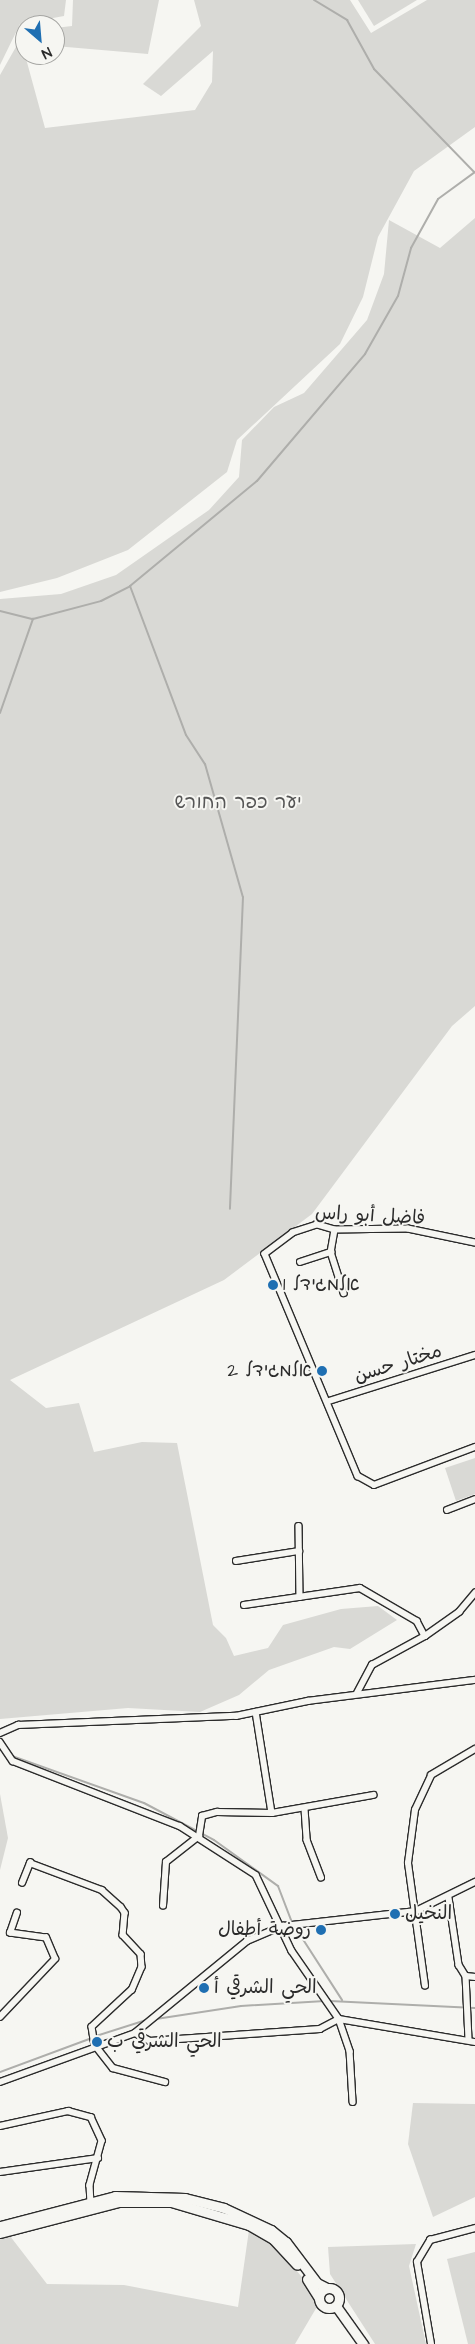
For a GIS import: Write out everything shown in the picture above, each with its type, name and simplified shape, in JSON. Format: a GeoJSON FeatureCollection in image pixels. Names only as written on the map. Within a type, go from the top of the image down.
{"type":"FeatureCollection","features":[{"type":"Feature","properties":{"kind":"street","name":"فاضل أبو راس"},"geometry":{"type":"LineString","coordinates":[[329,1401],[264,1254],[293,1233],[317,1225],[336,1230],[408,1229],[475,1243]]}},
{"type":"Feature","properties":{"kind":"street"},"geometry":{"type":"LineString","coordinates":[[336,1230],[331,1252],[344,1293]]}},
{"type":"Feature","properties":{"kind":"street"},"geometry":{"type":"LineString","coordinates":[[300,1262],[331,1252]]}},
{"type":"Feature","properties":{"kind":"street","name":"مختار حسن"},"geometry":{"type":"LineString","coordinates":[[329,1401],[475,1355]]}},
{"type":"Feature","properties":{"kind":"street"},"geometry":{"type":"LineString","coordinates":[[329,1401],[358,1476],[374,1485],[475,1447]]}},
{"type":"Feature","properties":{"kind":"street"},"geometry":{"type":"LineString","coordinates":[[447,1510],[475,1499]]}},
{"type":"Feature","properties":{"kind":"street"},"geometry":{"type":"LineString","coordinates":[[299,1526],[300,1597]]}},
{"type":"Feature","properties":{"kind":"street"},"geometry":{"type":"LineString","coordinates":[[236,1561],[299,1551]]}},
{"type":"Feature","properties":{"kind":"street"},"geometry":{"type":"LineString","coordinates":[[244,1605],[360,1588],[418,1621],[425,1636]]}},
{"type":"Feature","properties":{"kind":"street"},"geometry":{"type":"LineString","coordinates":[[357,1694],[372,1665],[425,1636],[459,1612],[475,1593]]}},
{"type":"Feature","properties":{"kind":"street"},"geometry":{"type":"LineString","coordinates":[[0,1732],[18,1725],[163,1722],[256,1712],[357,1694],[380,1695],[475,1680]]}},
{"type":"Feature","properties":{"kind":"street"},"geometry":{"type":"LineString","coordinates":[[256,1712],[272,1813]]}},
{"type":"Feature","properties":{"kind":"street"},"geometry":{"type":"LineString","coordinates":[[0,1742],[8,1757],[32,1771],[199,1836],[256,1875],[283,1926],[292,1951],[339,2019],[350,2051],[353,2102]]}},
{"type":"Feature","properties":{"kind":"street"},"geometry":{"type":"LineString","coordinates":[[424,1986],[416,1912],[408,1863],[418,1798],[431,1774],[475,1749]]}},
{"type":"Feature","properties":{"kind":"street"},"geometry":{"type":"LineString","coordinates":[[199,1836],[198,1824],[208,1813],[272,1813],[305,1809],[373,1795]]}},
{"type":"Feature","properties":{"kind":"street"},"geometry":{"type":"LineString","coordinates":[[305,1809],[307,1840],[321,1877]]}},
{"type":"Feature","properties":{"kind":"street"},"geometry":{"type":"LineString","coordinates":[[163,1906],[166,1862],[199,1836]]}},
{"type":"Feature","properties":{"kind":"street"},"geometry":{"type":"LineString","coordinates":[[22,1883],[30,1863],[102,1890],[125,1913],[122,1930],[141,1954],[142,1967],[132,1990],[92,2027],[94,2045],[113,2068],[165,2082]]}},
{"type":"Feature","properties":{"kind":"street"},"geometry":{"type":"LineString","coordinates":[[0,2082],[94,2045],[135,2033],[247,1941],[283,1926],[416,1912],[449,1898],[475,1882]]}},
{"type":"Feature","properties":{"kind":"street"},"geometry":{"type":"LineString","coordinates":[[135,2033],[150,2041],[320,2029],[339,2019],[472,2041],[466,1976],[459,1965],[449,1898]]}},
{"type":"Feature","properties":{"kind":"street"},"geometry":{"type":"LineString","coordinates":[[0,2017],[55,1959],[46,1938],[10,1933],[16,1913]]}},
{"type":"Feature","properties":{"kind":"street"},"geometry":{"type":"LineString","coordinates":[[466,1976],[475,1977]]}},
{"type":"Feature","properties":{"kind":"street"},"geometry":{"type":"LineString","coordinates":[[0,2126],[68,2110],[84,2113],[99,2128],[102,2141],[91,2205]]}},
{"type":"Feature","properties":{"kind":"street"},"geometry":{"type":"LineString","coordinates":[[0,2172],[98,2158]]}},
{"type":"Feature","properties":{"kind":"street"},"geometry":{"type":"LineString","coordinates":[[0,2226],[91,2205],[154,2194],[224,2208],[279,2235],[317,2283],[338,2292],[336,2306],[363,2344]]}},
{"type":"Feature","properties":{"kind":"street"},"geometry":{"type":"LineString","coordinates":[[0,2233],[91,2205],[158,2201],[232,2218],[280,2245],[325,2307],[336,2306]]}},
{"type":"Feature","properties":{"kind":"street"},"geometry":{"type":"LineString","coordinates":[[431,2344],[417,2262],[430,2240],[475,2228]]}},
{"type":"Feature","properties":{"kind":"street"},"geometry":{"type":"LineString","coordinates":[[319,2298],[327,2288]]}},
{"type":"Feature","properties":{"kind":"green space"},"geometry":{"type":"Polygon","coordinates":[[[0,0],[66,0],[64,15],[15,15],[15,34],[0,65],[0,0]]]}},
{"type":"Feature","properties":{"kind":"green space"},"geometry":{"type":"Polygon","coordinates":[[[73,0],[159,0],[148,54],[65,47],[65,27],[72,26],[73,0]]]}},
{"type":"Feature","properties":{"kind":"green space"},"geometry":{"type":"Polygon","coordinates":[[[194,0],[350,0],[371,33],[427,0],[475,0],[475,127],[414,171],[378,237],[363,297],[340,344],[237,440],[227,472],[128,550],[57,578],[0,592],[0,75],[15,49],[15,65],[28,65],[45,128],[195,110],[212,82],[213,51],[161,96],[143,84],[201,26],[194,0]]]}},
{"type":"Feature","properties":{"kind":"green space"},"geometry":{"type":"Polygon","coordinates":[[[358,0],[417,0],[374,26],[358,0]]]}},
{"type":"Feature","properties":{"kind":"green space","name":"יער כפר החורש"},"geometry":{"type":"Polygon","coordinates":[[[475,218],[475,1006],[452,1026],[312,1214],[224,1280],[10,1380],[46,1408],[79,1403],[94,1452],[142,1442],[177,1443],[213,1625],[226,1638],[234,1656],[268,1648],[283,1625],[341,1609],[378,1606],[397,1620],[350,1649],[334,1647],[269,1670],[239,1695],[200,1712],[128,1708],[0,1719],[0,599],[61,594],[116,575],[209,510],[239,477],[242,440],[274,407],[304,393],[367,320],[384,274],[389,220],[440,248],[475,218]]]}},
{"type":"Feature","properties":{"kind":"green space"},"geometry":{"type":"Polygon","coordinates":[[[475,1458],[475,1494],[456,1501],[445,1468],[475,1458]]]}},
{"type":"Feature","properties":{"kind":"green space"},"geometry":{"type":"Polygon","coordinates":[[[0,1794],[8,1838],[0,1870],[0,1794]]]}},
{"type":"Feature","properties":{"kind":"green space"},"geometry":{"type":"Polygon","coordinates":[[[413,2103],[475,2104],[475,2197],[433,2217],[408,2144],[413,2103]]]}},
{"type":"Feature","properties":{"kind":"green space"},"geometry":{"type":"Polygon","coordinates":[[[249,2230],[276,2246],[321,2300],[295,2344],[0,2344],[0,2237],[10,2236],[47,2284],[124,2285],[238,2307],[249,2230]]]}},
{"type":"Feature","properties":{"kind":"green space"},"geometry":{"type":"Polygon","coordinates":[[[416,2244],[409,2266],[426,2344],[375,2344],[330,2274],[328,2247],[416,2244]]]}},
{"type":"Feature","properties":{"kind":"green space"},"geometry":{"type":"Polygon","coordinates":[[[475,2252],[475,2344],[468,2344],[447,2259],[475,2252]]]}},
{"type":"Feature","properties":{"kind":"waterway"},"geometry":{"type":"LineString","coordinates":[[314,0],[347,20],[374,69],[474,172]]}},
{"type":"Feature","properties":{"kind":"waterway"},"geometry":{"type":"LineString","coordinates":[[0,611],[33,619],[101,601],[130,586],[257,481],[365,354],[398,296],[411,248],[438,199],[475,172]]}},
{"type":"Feature","properties":{"kind":"waterway"},"geometry":{"type":"LineString","coordinates":[[130,586],[186,735],[205,764],[243,897],[230,1209]]}},
{"type":"Feature","properties":{"kind":"waterway"},"geometry":{"type":"LineString","coordinates":[[0,713],[33,619]]}},
{"type":"Feature","properties":{"kind":"waterway"},"geometry":{"type":"LineString","coordinates":[[12,1756],[144,1803],[214,1840],[278,1886],[292,1923]]}},
{"type":"Feature","properties":{"kind":"waterway"},"geometry":{"type":"LineString","coordinates":[[295,1927],[342,2000]]}},
{"type":"Feature","properties":{"kind":"waterway"},"geometry":{"type":"LineString","coordinates":[[156,2019],[241,2006],[325,2001]]}},
{"type":"Feature","properties":{"kind":"waterway"},"geometry":{"type":"LineString","coordinates":[[330,2001],[475,2008]]}},
{"type":"Feature","properties":{"kind":"waterway"},"geometry":{"type":"LineString","coordinates":[[96,2036],[146,2020]]}},
{"type":"Feature","properties":{"kind":"waterway"},"geometry":{"type":"LineString","coordinates":[[0,2072],[92,2038]]}},
{"type":"Feature","properties":{"kind":"place","name":"אלמגידל 1"},"geometry":{"type":"Point","coordinates":[273,1285]}},
{"type":"Feature","properties":{"kind":"place","name":"אלמגידל 2"},"geometry":{"type":"Point","coordinates":[322,1371]}},
{"type":"Feature","properties":{"kind":"place","name":"النخيل"},"geometry":{"type":"Point","coordinates":[395,1914]}},
{"type":"Feature","properties":{"kind":"place","name":"روضة أطفال"},"geometry":{"type":"Point","coordinates":[321,1930]}},
{"type":"Feature","properties":{"kind":"place","name":"الحي الشرقي أ"},"geometry":{"type":"Point","coordinates":[204,1988]}},
{"type":"Feature","properties":{"kind":"place","name":"الحي الشرقي ب"},"geometry":{"type":"Point","coordinates":[97,2042]}}]}
